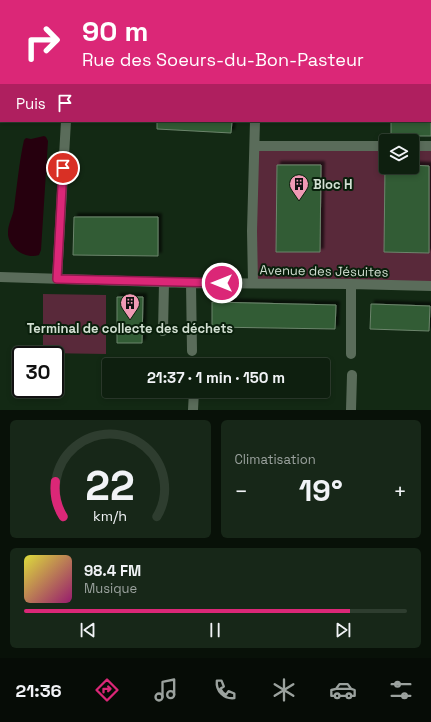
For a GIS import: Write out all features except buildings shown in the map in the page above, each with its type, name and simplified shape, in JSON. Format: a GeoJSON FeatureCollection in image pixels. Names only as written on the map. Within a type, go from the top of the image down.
{"type":"FeatureCollection","features":[{"type":"Feature","properties":{"kind":"street"},"geometry":{"type":"LineString","coordinates":[[57,279],[66,122]]}},
{"type":"Feature","properties":{"kind":"street"},"geometry":{"type":"LineString","coordinates":[[253,283],[252,231],[256,146],[255,122]]}},
{"type":"Feature","properties":{"kind":"street"},"geometry":{"type":"LineString","coordinates":[[256,146],[379,146]]}},
{"type":"Feature","properties":{"kind":"street"},"geometry":{"type":"LineString","coordinates":[[419,146],[431,146]]}},
{"type":"Feature","properties":{"kind":"street","name":"Avenue des Jésuites"},"geometry":{"type":"LineString","coordinates":[[0,276],[191,284],[253,283],[431,286]]}},
{"type":"Feature","properties":{"kind":"street"},"geometry":{"type":"LineString","coordinates":[[163,331],[164,282]]}},
{"type":"Feature","properties":{"kind":"street"},"geometry":{"type":"LineString","coordinates":[[191,284],[192,351]]}},
{"type":"Feature","properties":{"kind":"street"},"geometry":{"type":"LineString","coordinates":[[350,354],[351,284]]}},
{"type":"Feature","properties":{"kind":"street"},"geometry":{"type":"LineString","coordinates":[[351,410],[352,375]]}},
{"type":"Feature","properties":{"kind":"street"},"geometry":{"type":"LineString","coordinates":[[193,410],[194,398]]}},
{"type":"Feature","properties":{"kind":"shaded area"},"geometry":{"type":"Polygon","coordinates":[[[44,136],[48,141],[41,250],[39,255],[29,256],[18,251],[14,247],[9,238],[8,229],[14,208],[24,140],[26,138],[31,139],[44,136]]]}},
{"type":"Feature","properties":{"kind":"shaded area"},"geometry":{"type":"Polygon","coordinates":[[[255,146],[379,146],[379,174],[419,174],[419,146],[431,147],[431,286],[253,283],[255,146]]]}},
{"type":"Feature","properties":{"kind":"shaded area"},"geometry":{"type":"Polygon","coordinates":[[[43,294],[106,295],[106,354],[64,353],[64,346],[43,346],[43,294]]]}},
{"type":"Feature","properties":{"kind":"place","name":"Bloc H"},"geometry":{"type":"Point","coordinates":[299,201]}},
{"type":"Feature","properties":{"kind":"place","name":"Terminal de collecte des déchets"},"geometry":{"type":"Point","coordinates":[130,320]}},
{"type":"Feature","properties":{"kind":"route"},"geometry":{"type":"LineString","coordinates":[[63,168],[57,279],[191,284],[222,283]]}}]}
